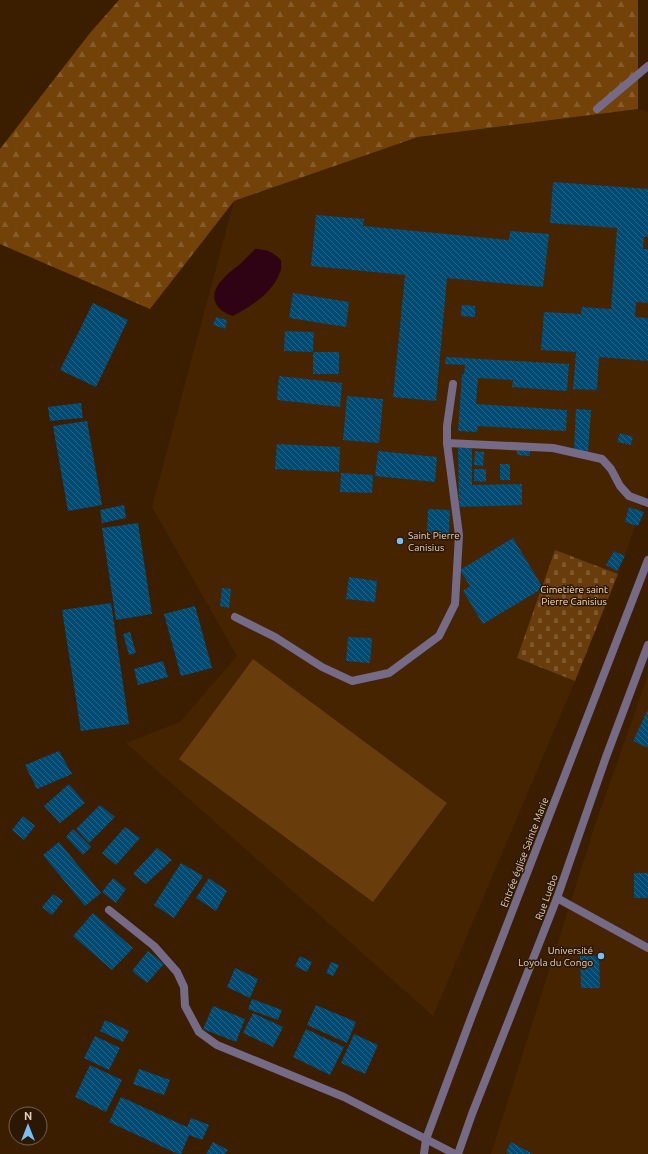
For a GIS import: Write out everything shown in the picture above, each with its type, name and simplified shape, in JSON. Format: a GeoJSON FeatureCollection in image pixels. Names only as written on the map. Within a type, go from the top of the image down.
{"type":"FeatureCollection","features":[{"type":"Feature","properties":{"kind":"street"},"geometry":{"type":"LineString","coordinates":[[597,109],[648,66]]}},
{"type":"Feature","properties":{"kind":"street"},"geometry":{"type":"LineString","coordinates":[[235,617],[275,637],[322,667],[352,681],[389,673],[439,636],[455,604],[459,535],[447,443],[447,426],[453,384]]}},
{"type":"Feature","properties":{"kind":"street"},"geometry":{"type":"LineString","coordinates":[[447,443],[553,448],[602,459],[611,469],[620,486],[629,496],[648,503]]}},
{"type":"Feature","properties":{"kind":"street","name":"Entrée église Sainte Marie"},"geometry":{"type":"LineString","coordinates":[[424,1154],[426,1139],[473,1010],[648,560]]}},
{"type":"Feature","properties":{"kind":"street","name":"Rue Luebo"},"geometry":{"type":"LineString","coordinates":[[458,1154],[472,1114],[557,898],[606,757],[648,645]]}},
{"type":"Feature","properties":{"kind":"street"},"geometry":{"type":"LineString","coordinates":[[557,898],[648,948]]}},
{"type":"Feature","properties":{"kind":"street"},"geometry":{"type":"LineString","coordinates":[[109,910],[154,946],[177,972],[184,987],[186,1006],[199,1032],[217,1045],[344,1097],[455,1154]]}},
{"type":"Feature","properties":{"kind":"shaded area","name":"Saint Pierre Canisius"},"geometry":{"type":"Polygon","coordinates":[[[638,109],[648,112],[648,490],[618,574],[575,681],[433,1016],[126,743],[180,722],[237,656],[152,507],[234,201],[418,137],[638,109]]]}},
{"type":"Feature","properties":{"kind":"shaded area"},"geometry":{"type":"Polygon","coordinates":[[[255,249],[272,253],[278,257],[281,260],[281,271],[277,280],[267,293],[247,308],[233,316],[221,310],[217,306],[214,296],[215,290],[225,277],[255,249]]]}},
{"type":"Feature","properties":{"kind":"shaded area","name":"Université Loyola du Congo"},"geometry":{"type":"Polygon","coordinates":[[[648,675],[648,1154],[491,1154],[595,825],[648,675]]]}},
{"type":"Feature","properties":{"kind":"green space"},"geometry":{"type":"Polygon","coordinates":[[[119,0],[638,0],[638,109],[418,137],[234,201],[150,309],[0,244],[0,149],[90,33],[119,0]]]}},
{"type":"Feature","properties":{"kind":"green space","name":"Cimetière saint Pierre Canisius"},"geometry":{"type":"Polygon","coordinates":[[[555,550],[618,574],[575,681],[517,658],[555,550]]]}},
{"type":"Feature","properties":{"kind":"green space"},"geometry":{"type":"Polygon","coordinates":[[[253,659],[447,803],[373,902],[179,759],[253,659]]]}},
{"type":"Feature","properties":{"kind":"building"},"geometry":{"type":"Polygon","coordinates":[[[553,182],[648,189],[648,237],[644,237],[643,249],[648,249],[648,303],[636,302],[635,317],[648,318],[648,361],[599,357],[597,390],[573,389],[576,352],[541,350],[544,312],[581,314],[582,307],[611,309],[617,228],[550,223],[553,182]]]}},
{"type":"Feature","properties":{"kind":"building"},"geometry":{"type":"Polygon","coordinates":[[[316,215],[364,219],[363,226],[509,240],[510,231],[549,234],[543,287],[447,278],[436,401],[393,397],[405,275],[311,266],[316,215]]]}},
{"type":"Feature","properties":{"kind":"building"},"geometry":{"type":"Polygon","coordinates":[[[293,293],[349,302],[346,327],[289,318],[293,293]]]}},
{"type":"Feature","properties":{"kind":"building"},"geometry":{"type":"Polygon","coordinates":[[[93,303],[128,320],[96,387],[60,370],[93,303]]]}},
{"type":"Feature","properties":{"kind":"building"},"geometry":{"type":"Polygon","coordinates":[[[462,305],[475,306],[475,317],[461,316],[462,305]]]}},
{"type":"Feature","properties":{"kind":"building"},"geometry":{"type":"Polygon","coordinates":[[[216,317],[227,320],[225,329],[213,325],[216,317]]]}},
{"type":"Feature","properties":{"kind":"building"},"geometry":{"type":"Polygon","coordinates":[[[285,331],[314,332],[313,352],[284,351],[285,331]]]}},
{"type":"Feature","properties":{"kind":"building"},"geometry":{"type":"Polygon","coordinates":[[[313,352],[339,352],[339,374],[313,374],[313,352]]]}},
{"type":"Feature","properties":{"kind":"building"},"geometry":{"type":"Polygon","coordinates":[[[446,357],[569,364],[567,391],[512,387],[513,380],[478,378],[476,404],[567,410],[566,431],[478,426],[477,432],[458,431],[462,374],[464,374],[465,365],[445,364],[446,357]]]}},
{"type":"Feature","properties":{"kind":"building"},"geometry":{"type":"Polygon","coordinates":[[[279,376],[342,383],[340,407],[277,400],[279,376]]]}},
{"type":"Feature","properties":{"kind":"building"},"geometry":{"type":"Polygon","coordinates":[[[347,396],[383,399],[379,443],[343,440],[347,396]]]}},
{"type":"Feature","properties":{"kind":"building"},"geometry":{"type":"Polygon","coordinates":[[[81,403],[83,418],[50,421],[48,407],[81,403]]]}},
{"type":"Feature","properties":{"kind":"building"},"geometry":{"type":"Polygon","coordinates":[[[576,409],[591,410],[588,452],[574,450],[576,409]]]}},
{"type":"Feature","properties":{"kind":"building"},"geometry":{"type":"Polygon","coordinates":[[[87,421],[102,505],[68,511],[53,426],[87,421]]]}},
{"type":"Feature","properties":{"kind":"building"},"geometry":{"type":"Polygon","coordinates":[[[620,433],[633,437],[631,445],[617,442],[620,433]]]}},
{"type":"Feature","properties":{"kind":"building"},"geometry":{"type":"Polygon","coordinates":[[[277,444],[340,447],[339,472],[275,469],[277,444]]]}},
{"type":"Feature","properties":{"kind":"building"},"geometry":{"type":"Polygon","coordinates":[[[458,448],[472,448],[472,485],[522,484],[522,505],[459,507],[458,448]]]}},
{"type":"Feature","properties":{"kind":"building"},"geometry":{"type":"Polygon","coordinates":[[[517,450],[530,451],[530,456],[517,455],[517,450]]]}},
{"type":"Feature","properties":{"kind":"building"},"geometry":{"type":"Polygon","coordinates":[[[378,451],[437,457],[435,482],[375,476],[378,451]]]}},
{"type":"Feature","properties":{"kind":"building"},"geometry":{"type":"Polygon","coordinates":[[[475,451],[484,452],[483,466],[474,465],[475,451]]]}},
{"type":"Feature","properties":{"kind":"building"},"geometry":{"type":"Polygon","coordinates":[[[500,464],[510,464],[510,480],[500,480],[500,464]]]}},
{"type":"Feature","properties":{"kind":"building"},"geometry":{"type":"Polygon","coordinates":[[[474,469],[486,469],[486,482],[474,481],[474,469]]]}},
{"type":"Feature","properties":{"kind":"building"},"geometry":{"type":"Polygon","coordinates":[[[341,473],[373,475],[372,493],[340,492],[341,473]]]}},
{"type":"Feature","properties":{"kind":"building"},"geometry":{"type":"Polygon","coordinates":[[[124,505],[126,518],[102,523],[100,510],[124,505]]]}},
{"type":"Feature","properties":{"kind":"building"},"geometry":{"type":"Polygon","coordinates":[[[629,507],[644,512],[638,526],[625,522],[629,507]]]}},
{"type":"Feature","properties":{"kind":"building"},"geometry":{"type":"Polygon","coordinates":[[[428,509],[450,510],[449,535],[427,534],[428,509]]]}},
{"type":"Feature","properties":{"kind":"building"},"geometry":{"type":"Polygon","coordinates":[[[138,523],[152,614],[116,620],[102,528],[138,523]]]}},
{"type":"Feature","properties":{"kind":"building"},"geometry":{"type":"Polygon","coordinates":[[[513,538],[543,588],[483,624],[463,591],[470,586],[460,570],[513,538]]]}},
{"type":"Feature","properties":{"kind":"building"},"geometry":{"type":"Polygon","coordinates":[[[614,551],[625,556],[617,571],[606,565],[614,551]]]}},
{"type":"Feature","properties":{"kind":"building"},"geometry":{"type":"Polygon","coordinates":[[[349,577],[377,581],[375,602],[346,599],[349,577]]]}},
{"type":"Feature","properties":{"kind":"building"},"geometry":{"type":"Polygon","coordinates":[[[222,588],[231,589],[229,608],[220,606],[222,588]]]}},
{"type":"Feature","properties":{"kind":"building"},"geometry":{"type":"Polygon","coordinates":[[[111,603],[129,724],[81,731],[62,610],[111,603]]]}},
{"type":"Feature","properties":{"kind":"building"},"geometry":{"type":"Polygon","coordinates":[[[195,606],[212,668],[181,676],[164,614],[195,606]]]}},
{"type":"Feature","properties":{"kind":"building"},"geometry":{"type":"Polygon","coordinates":[[[130,632],[136,653],[129,655],[123,634],[130,632]]]}},
{"type":"Feature","properties":{"kind":"building"},"geometry":{"type":"Polygon","coordinates":[[[348,637],[372,638],[370,663],[346,661],[348,637]]]}},
{"type":"Feature","properties":{"kind":"building"},"geometry":{"type":"Polygon","coordinates":[[[163,661],[168,677],[138,685],[134,669],[163,661]]]}},
{"type":"Feature","properties":{"kind":"building"},"geometry":{"type":"Polygon","coordinates":[[[648,709],[648,748],[633,741],[648,709]]]}},
{"type":"Feature","properties":{"kind":"building"},"geometry":{"type":"Polygon","coordinates":[[[59,751],[72,774],[37,789],[25,765],[59,751]]]}},
{"type":"Feature","properties":{"kind":"building"},"geometry":{"type":"Polygon","coordinates":[[[69,784],[85,803],[60,823],[44,806],[69,784]]]}},
{"type":"Feature","properties":{"kind":"building"},"geometry":{"type":"Polygon","coordinates":[[[100,805],[115,817],[89,843],[76,829],[100,805]]]}},
{"type":"Feature","properties":{"kind":"building"},"geometry":{"type":"Polygon","coordinates":[[[23,816],[35,826],[24,840],[12,830],[23,816]]]}},
{"type":"Feature","properties":{"kind":"building"},"geometry":{"type":"Polygon","coordinates":[[[125,827],[140,838],[116,865],[102,853],[125,827]]]}},
{"type":"Feature","properties":{"kind":"building"},"geometry":{"type":"Polygon","coordinates":[[[73,829],[91,847],[83,855],[66,837],[73,829]]]}},
{"type":"Feature","properties":{"kind":"building"},"geometry":{"type":"Polygon","coordinates":[[[59,842],[101,893],[85,906],[43,855],[59,842]]]}},
{"type":"Feature","properties":{"kind":"building"},"geometry":{"type":"Polygon","coordinates":[[[157,848],[172,860],[146,884],[133,874],[157,848]]]}},
{"type":"Feature","properties":{"kind":"building"},"geometry":{"type":"Polygon","coordinates":[[[181,863],[203,876],[174,918],[154,905],[181,863]]]}},
{"type":"Feature","properties":{"kind":"building"},"geometry":{"type":"Polygon","coordinates":[[[634,873],[648,873],[648,898],[634,898],[634,873]]]}},
{"type":"Feature","properties":{"kind":"building"},"geometry":{"type":"Polygon","coordinates":[[[113,878],[126,889],[116,903],[102,892],[113,878]]]}},
{"type":"Feature","properties":{"kind":"building"},"geometry":{"type":"Polygon","coordinates":[[[209,878],[227,891],[216,911],[196,898],[209,878]]]}},
{"type":"Feature","properties":{"kind":"building"},"geometry":{"type":"Polygon","coordinates":[[[53,894],[63,901],[52,915],[42,907],[53,894]]]}},
{"type":"Feature","properties":{"kind":"building"},"geometry":{"type":"Polygon","coordinates":[[[93,913],[133,948],[112,970],[73,936],[93,913]]]}},
{"type":"Feature","properties":{"kind":"building"},"geometry":{"type":"Polygon","coordinates":[[[148,951],[164,964],[147,983],[132,971],[148,951]]]}},
{"type":"Feature","properties":{"kind":"building"},"geometry":{"type":"Polygon","coordinates":[[[300,956],[312,962],[307,972],[295,966],[300,956]]]}},
{"type":"Feature","properties":{"kind":"building"},"geometry":{"type":"Polygon","coordinates":[[[580,956],[599,956],[600,988],[581,988],[580,956]]]}},
{"type":"Feature","properties":{"kind":"building"},"geometry":{"type":"Polygon","coordinates":[[[331,962],[339,965],[333,976],[326,973],[331,962]]]}},
{"type":"Feature","properties":{"kind":"building"},"geometry":{"type":"Polygon","coordinates":[[[235,968],[258,979],[250,998],[227,987],[235,968]]]}},
{"type":"Feature","properties":{"kind":"building"},"geometry":{"type":"Polygon","coordinates":[[[252,999],[282,1010],[278,1020],[248,1009],[252,999]]]}},
{"type":"Feature","properties":{"kind":"building"},"geometry":{"type":"Polygon","coordinates":[[[316,1005],[356,1022],[347,1043],[307,1025],[316,1005]]]}},
{"type":"Feature","properties":{"kind":"building"},"geometry":{"type":"Polygon","coordinates":[[[213,1006],[245,1019],[236,1042],[203,1029],[213,1006]]]}},
{"type":"Feature","properties":{"kind":"building"},"geometry":{"type":"Polygon","coordinates":[[[253,1013],[283,1027],[273,1047],[243,1033],[253,1013]]]}},
{"type":"Feature","properties":{"kind":"building"},"geometry":{"type":"Polygon","coordinates":[[[105,1020],[129,1031],[123,1042],[100,1031],[105,1020]]]}},
{"type":"Feature","properties":{"kind":"building"},"geometry":{"type":"Polygon","coordinates":[[[306,1029],[344,1047],[330,1075],[293,1057],[306,1029]]]}},
{"type":"Feature","properties":{"kind":"building"},"geometry":{"type":"Polygon","coordinates":[[[354,1034],[378,1045],[365,1074],[341,1063],[354,1034]]]}},
{"type":"Feature","properties":{"kind":"building"},"geometry":{"type":"Polygon","coordinates":[[[95,1036],[120,1048],[109,1070],[84,1058],[95,1036]]]}},
{"type":"Feature","properties":{"kind":"building"},"geometry":{"type":"Polygon","coordinates":[[[90,1065],[122,1080],[106,1112],[75,1097],[90,1065]]]}},
{"type":"Feature","properties":{"kind":"building"},"geometry":{"type":"Polygon","coordinates":[[[139,1069],[170,1080],[164,1095],[133,1084],[139,1069]]]}},
{"type":"Feature","properties":{"kind":"building"},"geometry":{"type":"Polygon","coordinates":[[[121,1097],[187,1127],[191,1118],[209,1125],[202,1140],[189,1135],[181,1154],[178,1154],[109,1122],[121,1097]]]}},
{"type":"Feature","properties":{"kind":"building"},"geometry":{"type":"Polygon","coordinates":[[[213,1142],[228,1150],[225,1154],[206,1154],[213,1142]]]}},
{"type":"Feature","properties":{"kind":"building"},"geometry":{"type":"Polygon","coordinates":[[[511,1142],[533,1154],[509,1154],[506,1152],[511,1142]]]}},
{"type":"Feature","properties":{"kind":"place","name":"Saint Pierre Canisius"},"geometry":{"type":"Point","coordinates":[400,541]}},
{"type":"Feature","properties":{"kind":"place","name":"Université Loyola du Congo"},"geometry":{"type":"Point","coordinates":[601,956]}}]}
